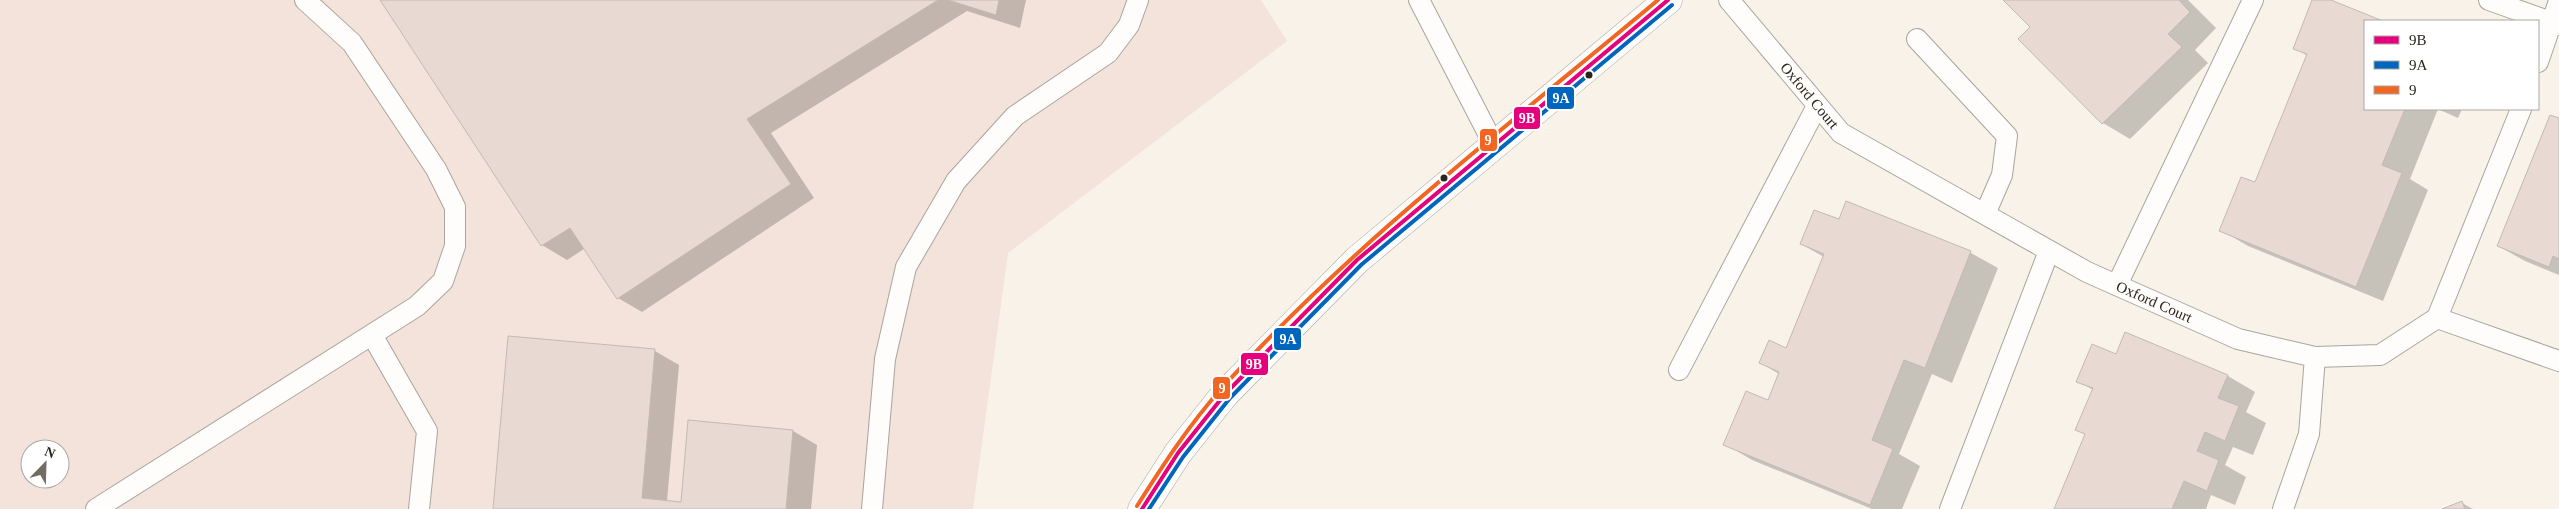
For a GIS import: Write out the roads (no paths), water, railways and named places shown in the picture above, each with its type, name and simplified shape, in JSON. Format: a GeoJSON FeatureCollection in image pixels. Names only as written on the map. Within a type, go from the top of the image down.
{"type":"FeatureCollection","features":[{"type":"Feature","properties":{"kind":"street"},"geometry":{"type":"LineString","coordinates":[[1142,509],[1178,453],[1225,394],[1357,260],[1668,0]]}},
{"type":"Feature","properties":{"kind":"lane"},"geometry":{"type":"LineString","coordinates":[[96,509],[417,306],[443,281],[455,246],[455,207],[436,169],[352,43],[305,0]]}},
{"type":"Feature","properties":{"kind":"lane"},"geometry":{"type":"LineString","coordinates":[[872,509],[885,360],[906,267],[956,181],[1015,116],[1108,53],[1130,25],[1138,0]]}},
{"type":"Feature","properties":{"kind":"lane"},"geometry":{"type":"LineString","coordinates":[[1419,0],[1494,146]]}},
{"type":"Feature","properties":{"kind":"lane","name":"Oxford Court"},"geometry":{"type":"LineString","coordinates":[[1729,0],[1841,133],[2049,251],[2117,285],[2238,339],[2315,357],[2380,355],[2436,318]]}},
{"type":"Feature","properties":{"kind":"lane"},"geometry":{"type":"LineString","coordinates":[[2117,285],[2253,0]]}},
{"type":"Feature","properties":{"kind":"lane"},"geometry":{"type":"LineString","coordinates":[[2489,0],[2555,24]]}},
{"type":"Feature","properties":{"kind":"lane"},"geometry":{"type":"LineString","coordinates":[[2539,60],[2555,24],[2559,1]]}},
{"type":"Feature","properties":{"kind":"lane"},"geometry":{"type":"LineString","coordinates":[[1916,39],[2007,136],[2002,175],[1985,214]]}},
{"type":"Feature","properties":{"kind":"lane"},"geometry":{"type":"LineString","coordinates":[[1679,370],[1817,106]]}},
{"type":"Feature","properties":{"kind":"lane"},"geometry":{"type":"LineString","coordinates":[[2520,110],[2436,318],[2559,361]]}},
{"type":"Feature","properties":{"kind":"lane"},"geometry":{"type":"LineString","coordinates":[[1950,509],[2049,251]]}},
{"type":"Feature","properties":{"kind":"lane"},"geometry":{"type":"LineString","coordinates":[[372,335],[427,431],[419,509]]}},
{"type":"Feature","properties":{"kind":"lane"},"geometry":{"type":"LineString","coordinates":[[2282,509],[2309,434],[2315,357]]}}]}
